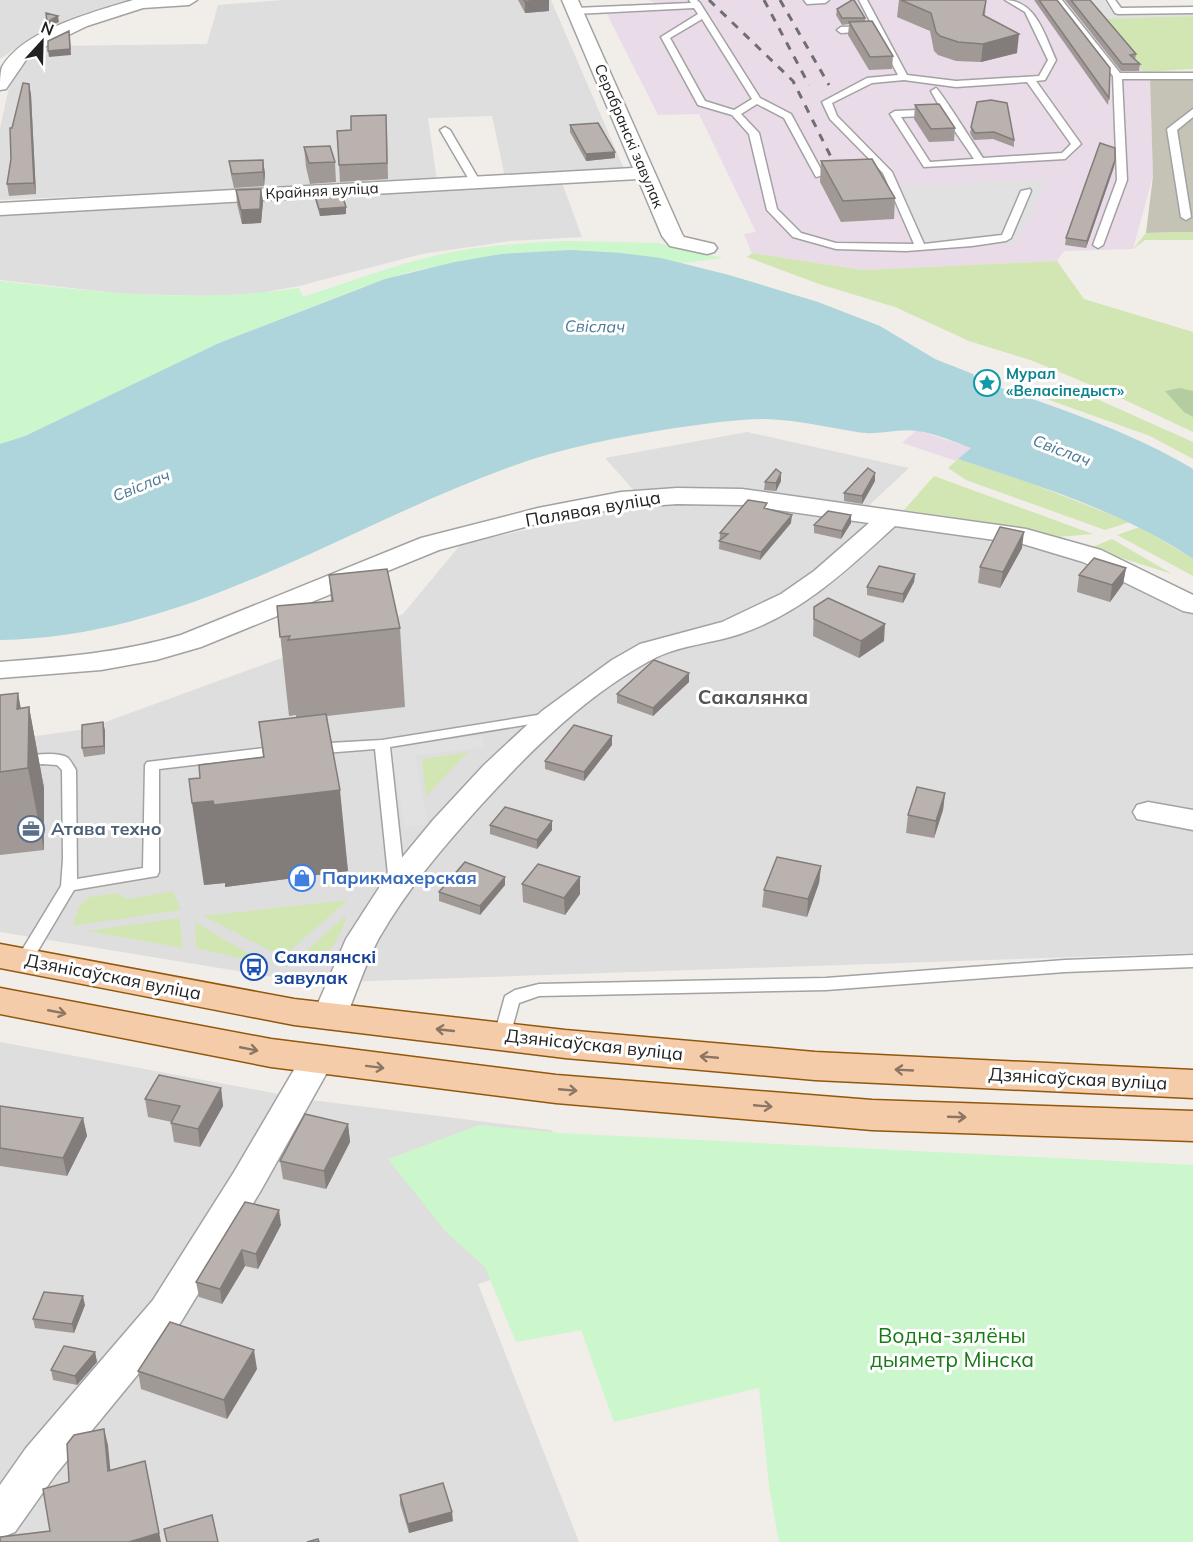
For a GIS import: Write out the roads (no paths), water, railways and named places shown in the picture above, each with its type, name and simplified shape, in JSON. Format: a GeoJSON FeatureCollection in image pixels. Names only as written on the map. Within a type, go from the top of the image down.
{"type":"FeatureCollection","features":[{"type":"Feature","properties":{"kind":"main road","name":"Дзянісаўская вуліца"},"geometry":{"type":"LineString","coordinates":[[20,966],[329,1017],[503,1036],[815,1066],[1193,1084]]}},
{"type":"Feature","properties":{"kind":"main road"},"geometry":{"type":"LineString","coordinates":[[0,993],[18,977],[20,966]]}},
{"type":"Feature","properties":{"kind":"main road"},"geometry":{"type":"LineString","coordinates":[[0,1001],[271,1053],[556,1089],[872,1114],[1193,1126]]}},
{"type":"Feature","properties":{"kind":"street"},"geometry":{"type":"LineString","coordinates":[[0,85],[24,50],[81,22],[141,3],[189,0]]}},
{"type":"Feature","properties":{"kind":"street","name":"Серабранскі завулак"},"geometry":{"type":"LineString","coordinates":[[573,5],[672,236],[677,242],[707,248]]}},
{"type":"Feature","properties":{"kind":"street","name":"Крайняя вуліца"},"geometry":{"type":"LineString","coordinates":[[0,209],[645,173]]}},
{"type":"Feature","properties":{"kind":"street","name":"Палявая вуліца"},"geometry":{"type":"LineString","coordinates":[[0,669],[101,662],[146,654],[191,641],[430,544],[538,516],[621,500],[713,495],[1026,537],[1092,556],[1193,605]]}},
{"type":"Feature","properties":{"kind":"street"},"geometry":{"type":"LineString","coordinates":[[329,1017],[362,939],[397,884],[444,827],[495,772],[552,717],[622,666],[650,650],[732,628],[790,600],[823,577],[888,519]]}},
{"type":"Feature","properties":{"kind":"street"},"geometry":{"type":"LineString","coordinates":[[1148,812],[1193,820]]}},
{"type":"Feature","properties":{"kind":"street"},"geometry":{"type":"LineString","coordinates":[[0,1519],[41,1461],[167,1311],[247,1182],[317,1060]]}},
{"type":"Feature","properties":{"kind":"lane"},"geometry":{"type":"LineString","coordinates":[[807,1],[825,0]]}},
{"type":"Feature","properties":{"kind":"lane"},"geometry":{"type":"LineString","coordinates":[[863,0],[904,77]]}},
{"type":"Feature","properties":{"kind":"lane"},"geometry":{"type":"LineString","coordinates":[[920,247],[887,172],[833,117],[827,102],[870,80],[904,77],[956,84],[1042,78],[1052,60],[1028,11],[1009,0]]}},
{"type":"Feature","properties":{"kind":"lane"},"geometry":{"type":"LineString","coordinates":[[1058,0],[1118,76],[1122,180],[1098,245]]}},
{"type":"Feature","properties":{"kind":"lane"},"geometry":{"type":"LineString","coordinates":[[1112,0],[1118,11],[1134,7],[1193,10]]}},
{"type":"Feature","properties":{"kind":"lane"},"geometry":{"type":"LineString","coordinates":[[1190,0],[1193,4]]}},
{"type":"Feature","properties":{"kind":"lane"},"geometry":{"type":"LineString","coordinates":[[573,5],[695,2],[757,100],[788,116],[819,175]]}},
{"type":"Feature","properties":{"kind":"lane"},"geometry":{"type":"LineString","coordinates":[[703,15],[665,37],[701,103],[735,112],[754,133],[772,210],[797,235],[836,246],[920,247],[1006,238],[1026,191]]}},
{"type":"Feature","properties":{"kind":"lane"},"geometry":{"type":"LineString","coordinates":[[841,30],[878,28]]}},
{"type":"Feature","properties":{"kind":"lane"},"geometry":{"type":"LineString","coordinates":[[1118,76],[1193,76]]}},
{"type":"Feature","properties":{"kind":"lane"},"geometry":{"type":"LineString","coordinates":[[947,112],[895,114],[927,165],[1065,156],[1076,144],[1030,79]]}},
{"type":"Feature","properties":{"kind":"lane"},"geometry":{"type":"LineString","coordinates":[[936,91],[947,112],[981,162]]}},
{"type":"Feature","properties":{"kind":"lane"},"geometry":{"type":"LineString","coordinates":[[735,112],[757,100]]}},
{"type":"Feature","properties":{"kind":"lane"},"geometry":{"type":"LineString","coordinates":[[1186,217],[1172,129],[1193,112]]}},
{"type":"Feature","properties":{"kind":"lane"},"geometry":{"type":"LineString","coordinates":[[445,130],[476,183]]}},
{"type":"Feature","properties":{"kind":"lane"},"geometry":{"type":"LineString","coordinates":[[69,886],[151,872],[152,765],[382,744],[552,717]]}},
{"type":"Feature","properties":{"kind":"lane"},"geometry":{"type":"LineString","coordinates":[[382,744],[397,884]]}},
{"type":"Feature","properties":{"kind":"lane"},"geometry":{"type":"LineString","coordinates":[[0,765],[42,759],[62,761],[69,770],[71,859],[69,886],[20,966]]}},
{"type":"Feature","properties":{"kind":"lane"},"geometry":{"type":"LineString","coordinates":[[503,1036],[512,1000],[521,994],[539,990],[826,984],[1065,966],[1193,961]]}},
{"type":"Feature","properties":{"kind":"water","name":"Свіслач"},"geometry":{"type":"Polygon","coordinates":[[[571,250],[661,258],[729,275],[818,302],[880,326],[935,359],[973,374],[976,379],[1141,441],[1193,469],[1193,559],[1166,542],[1109,513],[958,459],[971,448],[938,436],[910,430],[864,433],[789,421],[743,420],[632,435],[548,455],[507,468],[445,493],[260,576],[197,601],[133,621],[67,635],[0,640],[0,444],[25,436],[219,343],[385,279],[455,262],[501,254],[571,250]]]}},
{"type":"Feature","properties":{"kind":"railway"},"geometry":{"type":"LineString","coordinates":[[709,0],[793,81],[840,175]]}},
{"type":"Feature","properties":{"kind":"railway"},"geometry":{"type":"LineString","coordinates":[[764,0],[809,85]]}},
{"type":"Feature","properties":{"kind":"railway"},"geometry":{"type":"LineString","coordinates":[[780,0],[829,85]]}},
{"type":"Feature","properties":{"kind":"place","name":"Мурал «Веласіпедыст»"},"geometry":{"type":"Point","coordinates":[987,383]}},
{"type":"Feature","properties":{"kind":"place","name":"Атава техно"},"geometry":{"type":"Point","coordinates":[31,829]}},
{"type":"Feature","properties":{"kind":"place","name":"Парикмахерская"},"geometry":{"type":"Point","coordinates":[302,878]}},
{"type":"Feature","properties":{"kind":"place","name":"Сакалянскі завулак"},"geometry":{"type":"Point","coordinates":[254,967]}},
{"type":"Feature","properties":{"kind":"district","name":"Сакалянка"},"geometry":{"type":"Point","coordinates":[753,697]}},
{"type":"Feature","properties":{"kind":"park label","name":"Водна-зялёны дыяметр Мінска"},"geometry":{"type":"Point","coordinates":[952,1348]}}]}
